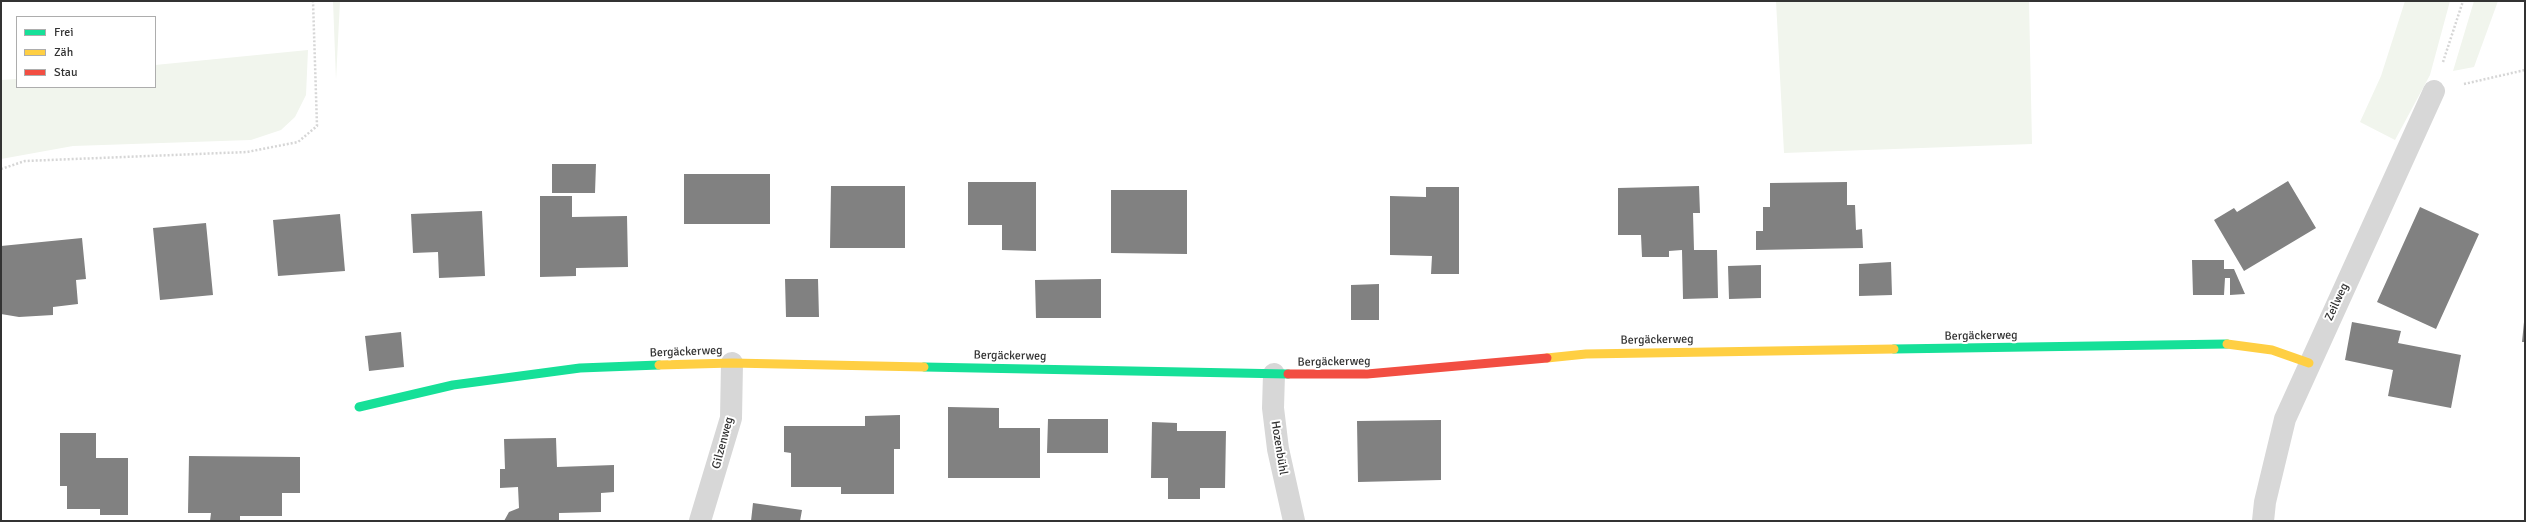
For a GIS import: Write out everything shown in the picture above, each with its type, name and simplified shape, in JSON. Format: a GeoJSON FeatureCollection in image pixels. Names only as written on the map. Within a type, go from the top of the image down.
{"type":"FeatureCollection","features":[{"type":"Feature","properties":{"kind":"street","name":"Zeilweg"},"geometry":{"type":"LineString","coordinates":[[2263,521],[2265,502],[2285,419],[2309,363],[2434,91]]}},
{"type":"Feature","properties":{"kind":"street","name":"Bergäckerweg"},"geometry":{"type":"LineString","coordinates":[[359,407],[453,385],[580,368],[732,362],[1274,374],[1367,374],[1586,354],[2229,344],[2272,350],[2309,363]]}},
{"type":"Feature","properties":{"kind":"street","name":"Gilzenweg"},"geometry":{"type":"LineString","coordinates":[[700,521],[731,418],[732,362]]}},
{"type":"Feature","properties":{"kind":"street","name":"Hozenbühl"},"geometry":{"type":"LineString","coordinates":[[1274,374],[1273,408],[1278,449],[1294,521]]}},
{"type":"Feature","properties":{"kind":"path"},"geometry":{"type":"LineString","coordinates":[[1,169],[25,161],[247,152],[298,142],[317,126],[313,1]]}},
{"type":"Feature","properties":{"kind":"path"},"geometry":{"type":"LineString","coordinates":[[2434,91],[2463,1]]}},
{"type":"Feature","properties":{"kind":"path"},"geometry":{"type":"LineString","coordinates":[[2434,91],[2525,70]]}},
{"type":"Feature","properties":{"kind":"shaded area"},"geometry":{"type":"Polygon","coordinates":[[[333,1],[340,1],[336,80],[333,1]]]}},
{"type":"Feature","properties":{"kind":"shaded area"},"geometry":{"type":"Polygon","coordinates":[[[1776,1],[2029,1],[2032,144],[1784,153],[1776,1]]]}},
{"type":"Feature","properties":{"kind":"shaded area"},"geometry":{"type":"Polygon","coordinates":[[[2405,1],[2450,1],[2430,75],[2395,140],[2360,122],[2381,76],[2405,1]]]}},
{"type":"Feature","properties":{"kind":"shaded area"},"geometry":{"type":"Polygon","coordinates":[[[2474,1],[2498,1],[2474,67],[2453,71],[2474,1]]]}},
{"type":"Feature","properties":{"kind":"shaded area"},"geometry":{"type":"Polygon","coordinates":[[[308,50],[306,95],[295,117],[281,130],[251,140],[73,146],[1,159],[1,80],[16,79],[16,88],[156,88],[156,65],[308,50]]]}},
{"type":"Feature","properties":{"kind":"building"},"geometry":{"type":"Polygon","coordinates":[[[552,164],[596,164],[595,193],[552,193],[552,164]]]}},
{"type":"Feature","properties":{"kind":"building"},"geometry":{"type":"Polygon","coordinates":[[[684,174],[770,174],[770,224],[684,224],[684,174]]]}},
{"type":"Feature","properties":{"kind":"building"},"geometry":{"type":"Polygon","coordinates":[[[2288,181],[2316,228],[2244,271],[2214,220],[2234,208],[2237,212],[2288,181]]]}},
{"type":"Feature","properties":{"kind":"building"},"geometry":{"type":"Polygon","coordinates":[[[968,182],[1036,182],[1036,251],[1002,250],[1002,225],[968,225],[968,182]]]}},
{"type":"Feature","properties":{"kind":"building"},"geometry":{"type":"Polygon","coordinates":[[[1847,182],[1847,205],[1855,205],[1856,230],[1862,229],[1863,248],[1756,250],[1756,231],[1763,231],[1763,207],[1770,207],[1770,183],[1847,182]]]}},
{"type":"Feature","properties":{"kind":"building"},"geometry":{"type":"Polygon","coordinates":[[[831,186],[905,186],[905,248],[830,248],[831,186]]]}},
{"type":"Feature","properties":{"kind":"building"},"geometry":{"type":"Polygon","coordinates":[[[1699,186],[1700,213],[1693,213],[1694,250],[1717,250],[1718,298],[1683,299],[1682,250],[1669,251],[1669,257],[1642,257],[1641,235],[1618,235],[1618,188],[1699,186]]]}},
{"type":"Feature","properties":{"kind":"building"},"geometry":{"type":"Polygon","coordinates":[[[1426,187],[1459,187],[1459,274],[1431,274],[1432,256],[1390,255],[1390,196],[1426,197],[1426,187]]]}},
{"type":"Feature","properties":{"kind":"building"},"geometry":{"type":"Polygon","coordinates":[[[1111,190],[1187,190],[1187,254],[1111,253],[1111,190]]]}},
{"type":"Feature","properties":{"kind":"building"},"geometry":{"type":"Polygon","coordinates":[[[540,196],[572,196],[572,217],[627,216],[628,267],[576,268],[576,276],[540,277],[540,196]]]}},
{"type":"Feature","properties":{"kind":"building"},"geometry":{"type":"Polygon","coordinates":[[[2420,207],[2479,234],[2436,329],[2377,302],[2420,207]]]}},
{"type":"Feature","properties":{"kind":"building"},"geometry":{"type":"Polygon","coordinates":[[[482,211],[485,276],[439,278],[438,252],[413,253],[411,214],[482,211]]]}},
{"type":"Feature","properties":{"kind":"building"},"geometry":{"type":"Polygon","coordinates":[[[340,214],[345,271],[278,276],[273,220],[340,214]]]}},
{"type":"Feature","properties":{"kind":"building"},"geometry":{"type":"Polygon","coordinates":[[[206,223],[213,295],[160,300],[153,228],[206,223]]]}},
{"type":"Feature","properties":{"kind":"building"},"geometry":{"type":"Polygon","coordinates":[[[82,238],[86,279],[76,280],[78,304],[53,307],[53,315],[19,317],[1,314],[1,246],[82,238]]]}},
{"type":"Feature","properties":{"kind":"building"},"geometry":{"type":"Polygon","coordinates":[[[2192,260],[2224,260],[2224,269],[2234,269],[2245,294],[2230,295],[2230,278],[2225,278],[2224,295],[2193,295],[2192,260]]]}},
{"type":"Feature","properties":{"kind":"building"},"geometry":{"type":"Polygon","coordinates":[[[1891,262],[1892,295],[1859,296],[1859,264],[1891,262]]]}},
{"type":"Feature","properties":{"kind":"building"},"geometry":{"type":"Polygon","coordinates":[[[1761,265],[1761,298],[1729,299],[1728,266],[1761,265]]]}},
{"type":"Feature","properties":{"kind":"building"},"geometry":{"type":"Polygon","coordinates":[[[785,279],[818,279],[819,317],[786,317],[785,279]]]}},
{"type":"Feature","properties":{"kind":"building"},"geometry":{"type":"Polygon","coordinates":[[[1101,279],[1101,318],[1036,318],[1035,280],[1101,279]]]}},
{"type":"Feature","properties":{"kind":"building"},"geometry":{"type":"Polygon","coordinates":[[[1379,284],[1379,320],[1351,320],[1351,285],[1379,284]]]}},
{"type":"Feature","properties":{"kind":"building"},"geometry":{"type":"Polygon","coordinates":[[[2352,322],[2401,331],[2398,343],[2461,355],[2451,408],[2388,396],[2393,370],[2345,360],[2352,322]]]}},
{"type":"Feature","properties":{"kind":"building"},"geometry":{"type":"Polygon","coordinates":[[[2524,322],[2525,342],[2522,342],[2524,322]]]}},
{"type":"Feature","properties":{"kind":"building"},"geometry":{"type":"Polygon","coordinates":[[[401,332],[404,367],[369,371],[365,336],[401,332]]]}},
{"type":"Feature","properties":{"kind":"building"},"geometry":{"type":"Polygon","coordinates":[[[948,407],[999,408],[999,428],[1040,428],[1040,478],[948,478],[948,407]]]}},
{"type":"Feature","properties":{"kind":"building"},"geometry":{"type":"Polygon","coordinates":[[[900,415],[900,449],[894,449],[894,494],[841,494],[841,487],[791,487],[791,453],[784,452],[784,426],[865,426],[865,416],[900,415]]]}},
{"type":"Feature","properties":{"kind":"building"},"geometry":{"type":"Polygon","coordinates":[[[1048,419],[1108,419],[1108,453],[1047,453],[1048,419]]]}},
{"type":"Feature","properties":{"kind":"building"},"geometry":{"type":"Polygon","coordinates":[[[1441,420],[1441,480],[1358,482],[1357,421],[1441,420]]]}},
{"type":"Feature","properties":{"kind":"building"},"geometry":{"type":"Polygon","coordinates":[[[1152,422],[1177,423],[1177,431],[1226,431],[1225,488],[1200,488],[1200,499],[1168,499],[1168,478],[1151,478],[1152,422]]]}},
{"type":"Feature","properties":{"kind":"building"},"geometry":{"type":"Polygon","coordinates":[[[60,433],[96,433],[96,458],[128,458],[128,515],[100,515],[100,509],[67,509],[67,486],[60,486],[60,433]]]}},
{"type":"Feature","properties":{"kind":"building"},"geometry":{"type":"Polygon","coordinates":[[[556,438],[557,467],[614,465],[614,492],[601,493],[601,512],[559,513],[559,521],[504,521],[509,512],[519,508],[518,487],[500,488],[500,469],[505,469],[504,439],[556,438]]]}},
{"type":"Feature","properties":{"kind":"building"},"geometry":{"type":"Polygon","coordinates":[[[189,456],[300,457],[300,493],[282,493],[282,516],[240,516],[240,521],[210,521],[211,513],[188,513],[189,456]]]}},
{"type":"Feature","properties":{"kind":"building"},"geometry":{"type":"Polygon","coordinates":[[[753,503],[802,510],[800,521],[751,521],[753,503]]]}},
{"type":"Feature","properties":{"kind":"traffic: fast"},"geometry":{"type":"LineString","coordinates":[[1894,349],[2227,344]]}},
{"type":"Feature","properties":{"kind":"traffic: fast"},"geometry":{"type":"LineString","coordinates":[[359,407],[453,385],[580,368],[659,365]]}},
{"type":"Feature","properties":{"kind":"traffic: fast"},"geometry":{"type":"LineString","coordinates":[[924,367],[1288,374]]}},
{"type":"Feature","properties":{"kind":"traffic: slow"},"geometry":{"type":"LineString","coordinates":[[2227,344],[2272,350],[2309,363]]}},
{"type":"Feature","properties":{"kind":"traffic: slow"},"geometry":{"type":"LineString","coordinates":[[1547,358],[1586,354],[1894,349]]}},
{"type":"Feature","properties":{"kind":"traffic: slow"},"geometry":{"type":"LineString","coordinates":[[659,365],[732,363],[924,367]]}},
{"type":"Feature","properties":{"kind":"traffic: jam"},"geometry":{"type":"LineString","coordinates":[[1288,374],[1367,374],[1547,358]]}}]}
